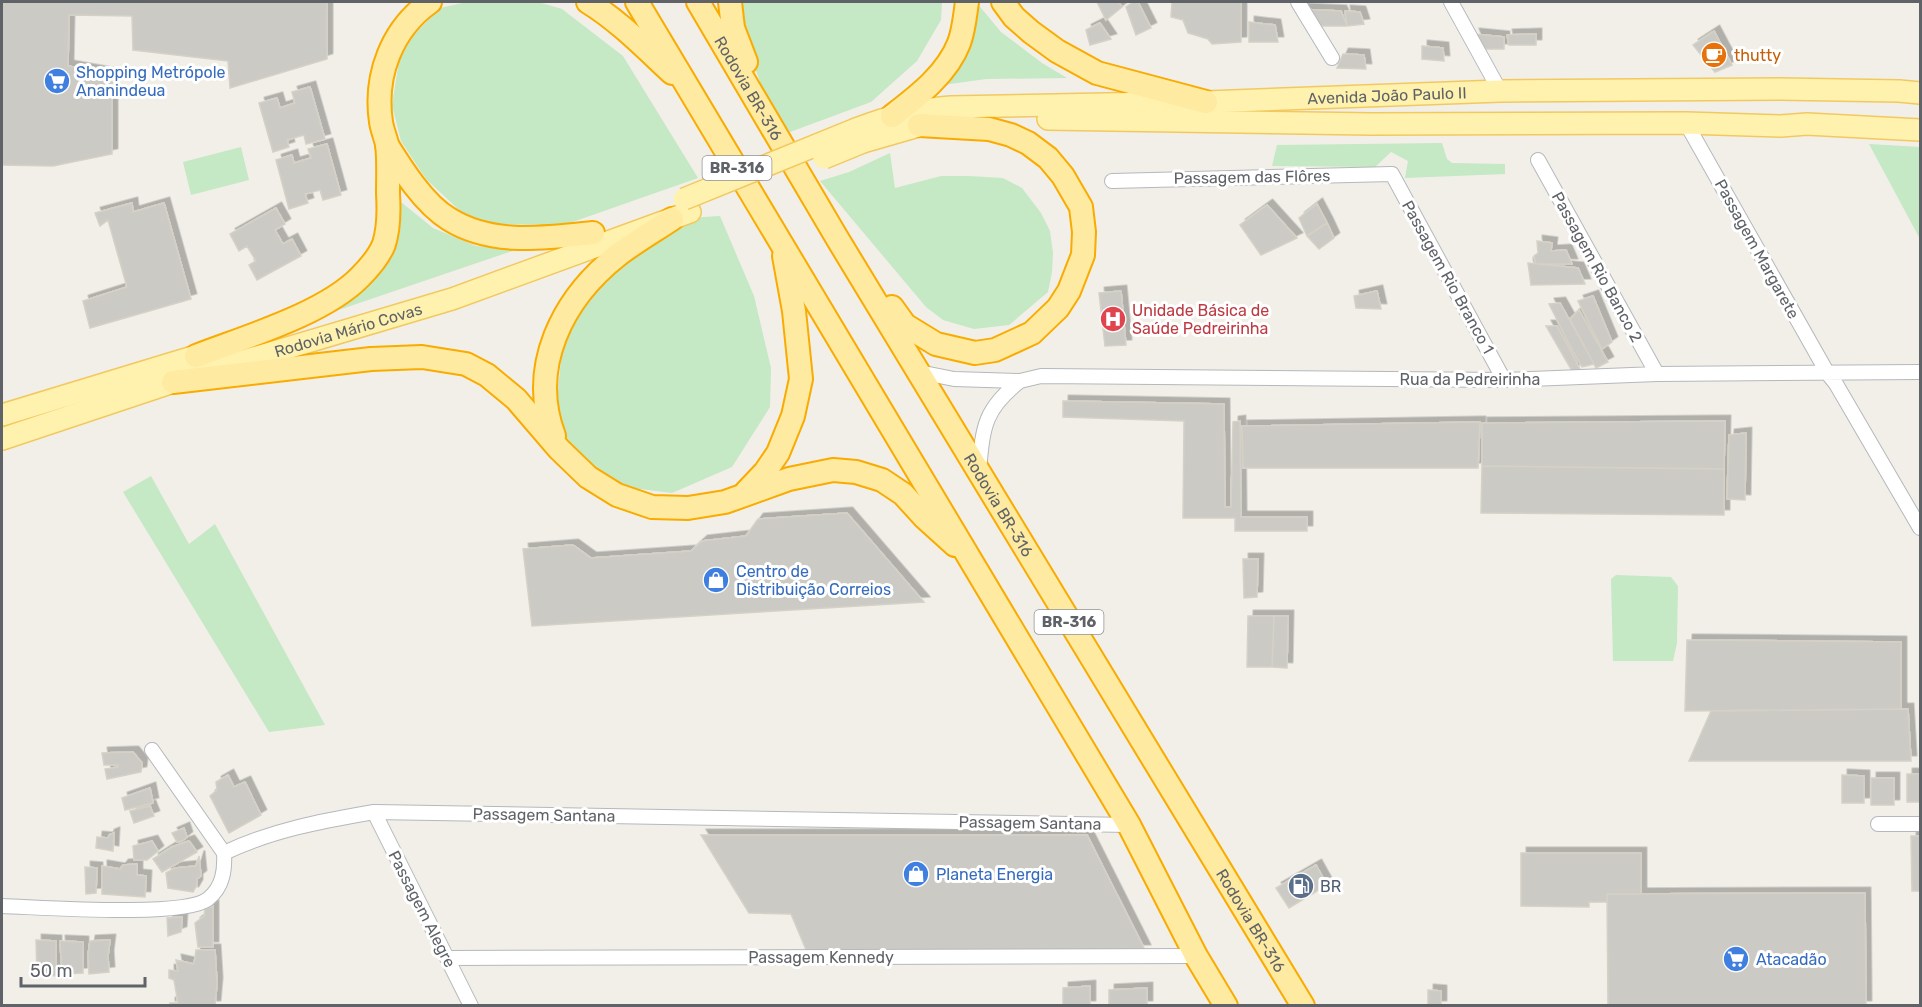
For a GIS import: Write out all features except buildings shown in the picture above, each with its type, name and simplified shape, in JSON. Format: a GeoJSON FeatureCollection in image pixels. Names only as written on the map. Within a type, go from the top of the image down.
{"type":"FeatureCollection","features":[{"type":"Feature","properties":{"kind":"highway"},"geometry":{"type":"LineString","coordinates":[[196,356],[298,316],[329,301],[358,279],[376,258],[384,244],[389,215],[387,144],[381,122],[382,73],[387,57],[402,30],[430,2]]}},
{"type":"Feature","properties":{"kind":"highway"},"geometry":{"type":"LineString","coordinates":[[588,2],[633,37],[693,93]]}},
{"type":"Feature","properties":{"kind":"highway","name":"BR-316"},"geometry":{"type":"LineString","coordinates":[[637,2],[1129,825],[1196,956],[1226,1005]]}},
{"type":"Feature","properties":{"kind":"highway","name":"Rodovia BR-316"},"geometry":{"type":"LineString","coordinates":[[698,2],[837,238],[1303,1005]]}},
{"type":"Feature","properties":{"kind":"highway"},"geometry":{"type":"LineString","coordinates":[[730,2],[733,28],[769,123]]}},
{"type":"Feature","properties":{"kind":"highway"},"geometry":{"type":"LineString","coordinates":[[892,116],[916,97],[948,64],[959,43],[967,2]]}},
{"type":"Feature","properties":{"kind":"highway"},"geometry":{"type":"LineString","coordinates":[[1003,2],[1014,17],[1031,32],[1057,51],[1097,73],[1206,102]]}},
{"type":"Feature","properties":{"kind":"highway"},"geometry":{"type":"LineString","coordinates":[[837,238],[905,325],[936,344],[975,353],[995,350],[1032,333],[1058,308],[1070,291],[1083,255],[1084,232],[1081,207],[1063,176],[1048,158],[1028,143],[1011,135],[989,129],[919,125]]}},
{"type":"Feature","properties":{"kind":"highway"},"geometry":{"type":"LineString","coordinates":[[387,144],[406,175],[425,198],[448,219],[475,231],[508,238],[544,238],[593,233]]}},
{"type":"Feature","properties":{"kind":"highway"},"geometry":{"type":"LineString","coordinates":[[559,449],[547,417],[544,389],[548,359],[556,330],[572,304],[616,256],[682,210]]}},
{"type":"Feature","properties":{"kind":"highway"},"geometry":{"type":"LineString","coordinates":[[744,495],[765,472],[778,453],[793,416],[801,379],[794,311],[782,243]]}},
{"type":"Feature","properties":{"kind":"highway"},"geometry":{"type":"LineString","coordinates":[[173,382],[371,359],[422,357],[466,364],[487,375],[516,399],[535,418],[559,449],[588,477],[617,495],[652,507],[688,508],[725,502],[789,479],[833,470],[856,472],[882,480],[903,494],[924,518],[968,554]]}},
{"type":"Feature","properties":{"kind":"main road","name":"Avenida João Paulo II"},"geometry":{"type":"LineString","coordinates":[[860,136],[892,116],[917,110],[951,107],[1206,102],[1500,91],[1780,89],[1920,93]]}},
{"type":"Feature","properties":{"kind":"main road","name":"Avenida João Paulo II"},"geometry":{"type":"LineString","coordinates":[[860,136],[951,119],[978,118],[1371,124],[1686,123],[1780,126],[1807,124],[1920,130]]}},
{"type":"Feature","properties":{"kind":"main road"},"geometry":{"type":"LineString","coordinates":[[682,210],[860,136]]}},
{"type":"Feature","properties":{"kind":"main road","name":"Rodovia Mário Covas"},"geometry":{"type":"LineString","coordinates":[[2,415],[196,356],[322,325],[449,287],[593,233],[682,210]]}},
{"type":"Feature","properties":{"kind":"main road","name":"Rodovia Mário Covas"},"geometry":{"type":"LineString","coordinates":[[2,439],[173,382],[452,299],[682,210]]}},
{"type":"Feature","properties":{"kind":"street"},"geometry":{"type":"LineString","coordinates":[[1298,2],[1332,58]]}},
{"type":"Feature","properties":{"kind":"street"},"geometry":{"type":"LineString","coordinates":[[1451,2],[1500,91]]}},
{"type":"Feature","properties":{"kind":"street","name":"Passagem Margarete"},"geometry":{"type":"LineString","coordinates":[[1686,123],[1827,374],[1836,384],[1920,528]]}},
{"type":"Feature","properties":{"kind":"street","name":"Passagem Rio Banco 2"},"geometry":{"type":"LineString","coordinates":[[1538,160],[1657,374]]}},
{"type":"Feature","properties":{"kind":"street","name":"Passagem das Flôres"},"geometry":{"type":"LineString","coordinates":[[1112,180],[1392,174]]}},
{"type":"Feature","properties":{"kind":"street","name":"Passagem Rio Branco 1"},"geometry":{"type":"LineString","coordinates":[[1392,174],[1504,380]]}},
{"type":"Feature","properties":{"kind":"street","name":"Rua da Pedreirinha"},"geometry":{"type":"LineString","coordinates":[[919,372],[954,379],[1020,381],[1041,376],[1504,380],[1657,374],[1920,372]]}},
{"type":"Feature","properties":{"kind":"street"},"geometry":{"type":"LineString","coordinates":[[979,470],[983,428],[993,407],[1020,381]]}},
{"type":"Feature","properties":{"kind":"street"},"geometry":{"type":"LineString","coordinates":[[2,906],[151,910],[198,905],[220,886],[225,870],[224,853],[152,750]]}},
{"type":"Feature","properties":{"kind":"street","name":"Passagem Santana"},"geometry":{"type":"LineString","coordinates":[[224,853],[252,840],[283,830],[374,812],[1129,825]]}},
{"type":"Feature","properties":{"kind":"street","name":"Passagem Alegre"},"geometry":{"type":"LineString","coordinates":[[374,812],[471,1005]]}},
{"type":"Feature","properties":{"kind":"street"},"geometry":{"type":"LineString","coordinates":[[1878,824],[1920,824]]}},
{"type":"Feature","properties":{"kind":"street","name":"Passagem Kennedy"},"geometry":{"type":"LineString","coordinates":[[447,958],[1196,956]]}},
{"type":"Feature","properties":{"kind":"green space"},"geometry":{"type":"Polygon","coordinates":[[[467,2],[538,2],[562,9],[623,56],[698,178],[564,225],[474,224],[426,179],[401,141],[392,105],[401,48],[440,8],[467,2]]]}},
{"type":"Feature","properties":{"kind":"green space"},"geometry":{"type":"Polygon","coordinates":[[[741,2],[942,2],[941,20],[917,61],[871,102],[790,132],[768,104],[741,29],[741,2]]]}},
{"type":"Feature","properties":{"kind":"green space"},"geometry":{"type":"Polygon","coordinates":[[[976,2],[1001,32],[1042,63],[1067,78],[986,79],[943,85],[976,2]]]}},
{"type":"Feature","properties":{"kind":"green space"},"geometry":{"type":"Polygon","coordinates":[[[1442,143],[1447,159],[1452,163],[1505,164],[1505,174],[1405,178],[1408,161],[1391,152],[1375,167],[1272,166],[1277,145],[1442,143]]]}},
{"type":"Feature","properties":{"kind":"green space"},"geometry":{"type":"Polygon","coordinates":[[[1869,144],[1920,147],[1920,239],[1869,144]]]}},
{"type":"Feature","properties":{"kind":"green space"},"geometry":{"type":"Polygon","coordinates":[[[241,147],[249,180],[191,195],[183,162],[241,147]]]}},
{"type":"Feature","properties":{"kind":"green space"},"geometry":{"type":"Polygon","coordinates":[[[890,153],[895,188],[941,176],[968,176],[1003,178],[1022,188],[1041,213],[1050,231],[1053,253],[1048,292],[1009,325],[974,329],[943,320],[926,307],[820,181],[849,172],[890,153]]]}},
{"type":"Feature","properties":{"kind":"green space"},"geometry":{"type":"Polygon","coordinates":[[[396,198],[433,228],[476,246],[518,249],[321,316],[380,260],[396,198]]]}},
{"type":"Feature","properties":{"kind":"green space"},"geometry":{"type":"Polygon","coordinates":[[[720,216],[754,296],[771,368],[770,407],[732,467],[672,493],[632,488],[576,465],[556,412],[563,338],[592,295],[614,271],[672,219],[720,216]]]}},
{"type":"Feature","properties":{"kind":"green space"},"geometry":{"type":"Polygon","coordinates":[[[151,476],[189,544],[215,524],[325,725],[269,732],[123,492],[151,476]]]}},
{"type":"Feature","properties":{"kind":"green space"},"geometry":{"type":"Polygon","coordinates":[[[1616,575],[1671,577],[1678,586],[1677,643],[1673,661],[1613,661],[1611,579],[1616,575]]]}},
{"type":"Feature","properties":{"kind":"place","name":"thutty"},"geometry":{"type":"Point","coordinates":[1714,55]}},
{"type":"Feature","properties":{"kind":"place","name":"Shopping Metrópole Ananindeua"},"geometry":{"type":"Point","coordinates":[57,81]}},
{"type":"Feature","properties":{"kind":"place","name":"Unidade Básica de Saúde Pedreirinha"},"geometry":{"type":"Point","coordinates":[1113,319]}},
{"type":"Feature","properties":{"kind":"place","name":"Centro de Distribuição Correios"},"geometry":{"type":"Point","coordinates":[716,580]}},
{"type":"Feature","properties":{"kind":"place","name":"Planeta Energia"},"geometry":{"type":"Point","coordinates":[916,874]}},
{"type":"Feature","properties":{"kind":"place","name":"BR"},"geometry":{"type":"Point","coordinates":[1301,886]}},
{"type":"Feature","properties":{"kind":"place","name":"Atacadão"},"geometry":{"type":"Point","coordinates":[1736,959]}}]}
